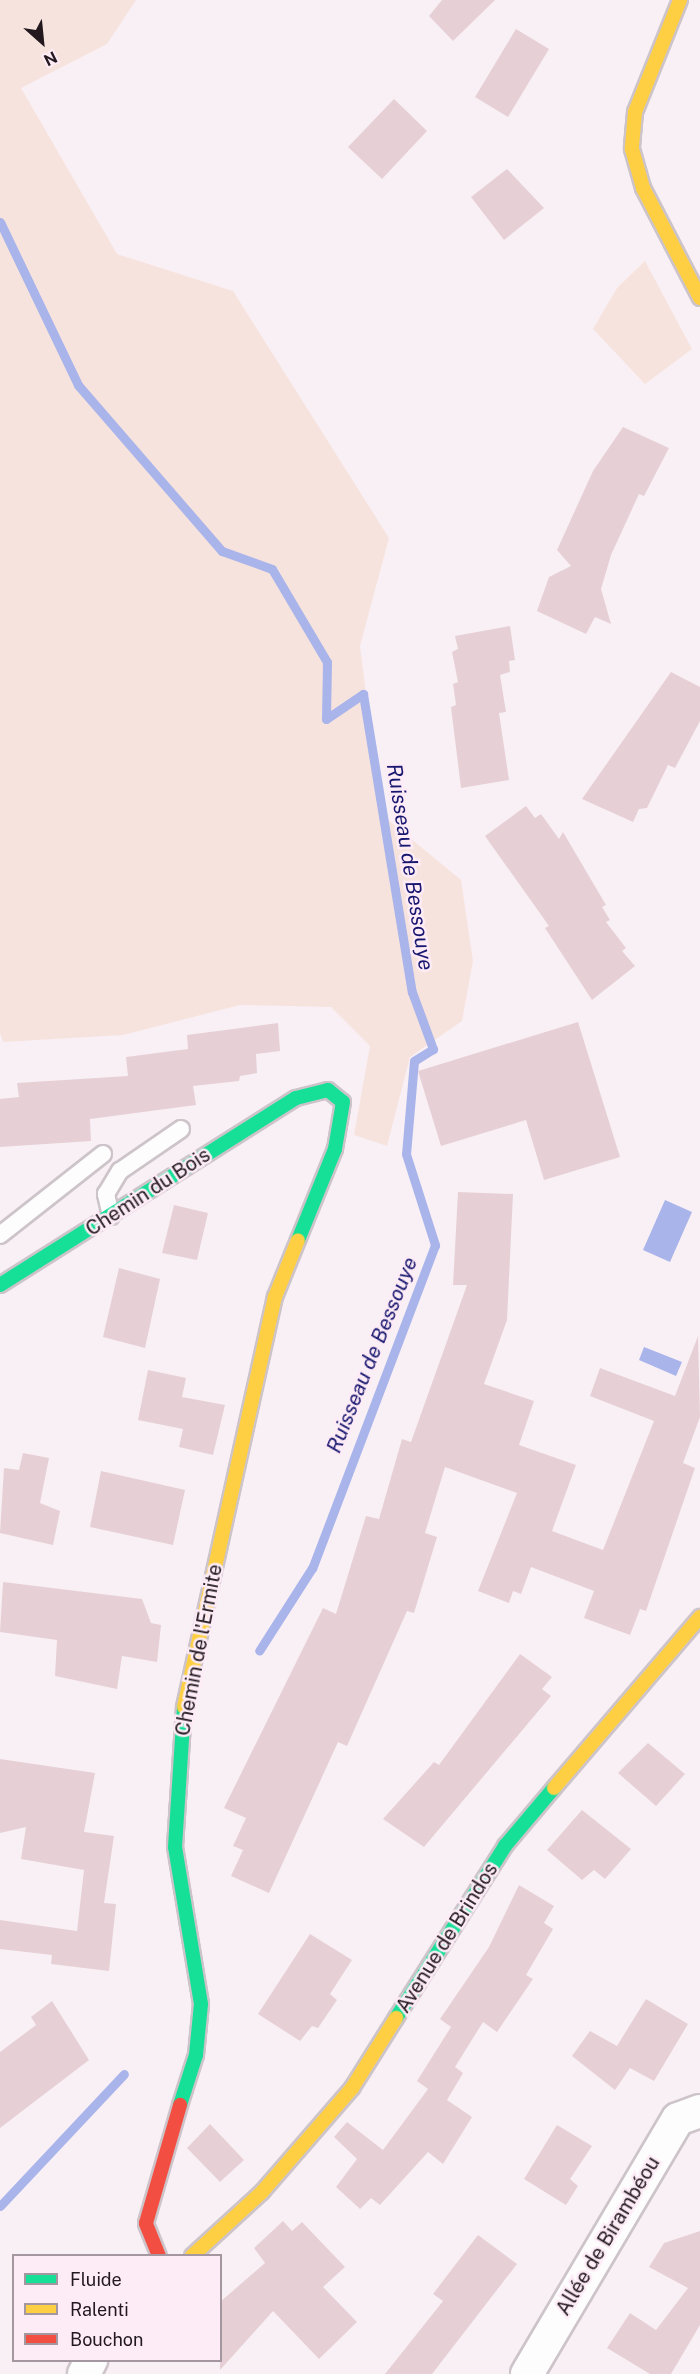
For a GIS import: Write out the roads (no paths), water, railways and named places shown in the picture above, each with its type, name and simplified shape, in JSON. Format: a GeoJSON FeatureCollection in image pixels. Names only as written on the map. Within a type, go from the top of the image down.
{"type":"FeatureCollection","features":[{"type":"Feature","properties":{"kind":"street"},"geometry":{"type":"LineString","coordinates":[[680,0],[635,112],[632,149],[643,188],[700,297]]}},
{"type":"Feature","properties":{"kind":"street","name":"Chemin de l'Ermite"},"geometry":{"type":"LineString","coordinates":[[158,2254],[146,2223],[149,2204],[196,2055],[201,2004],[175,1847],[180,1723],[275,1297],[335,1149],[343,1102],[328,1090],[296,1098]]}},
{"type":"Feature","properties":{"kind":"street","name":"Chemin du Bois"},"geometry":{"type":"LineString","coordinates":[[0,1285],[296,1098]]}},
{"type":"Feature","properties":{"kind":"street","name":"Avenue de Brindos"},"geometry":{"type":"LineString","coordinates":[[194,2254],[262,2192],[352,2088],[505,1846],[700,1617]]}},
{"type":"Feature","properties":{"kind":"street","name":"Allée de Birambéou"},"geometry":{"type":"LineString","coordinates":[[527,2374],[678,2119],[700,2111]]}},
{"type":"Feature","properties":{"kind":"lane"},"geometry":{"type":"LineString","coordinates":[[111,1216],[106,1194],[120,1171],[181,1129]]}},
{"type":"Feature","properties":{"kind":"lane"},"geometry":{"type":"LineString","coordinates":[[0,1235],[103,1154]]}},
{"type":"Feature","properties":{"kind":"water"},"geometry":{"type":"Polygon","coordinates":[[[665,1200],[692,1212],[670,1262],[643,1250],[665,1200]]]}},
{"type":"Feature","properties":{"kind":"water"},"geometry":{"type":"Polygon","coordinates":[[[644,1347],[682,1362],[676,1376],[639,1360],[644,1347]]]}},
{"type":"Feature","properties":{"kind":"waterway","name":"Ruisseau de Bessouye"},"geometry":{"type":"LineString","coordinates":[[0,222],[78,385],[222,551],[272,569],[327,662],[326,719],[363,694],[412,992],[433,1049],[414,1061],[406,1154],[435,1245],[312,1568],[259,1651]]}},
{"type":"Feature","properties":{"kind":"waterway","name":"Ruisseau de Bessouye"},"geometry":{"type":"LineString","coordinates":[[0,2206],[124,2074]]}}]}
